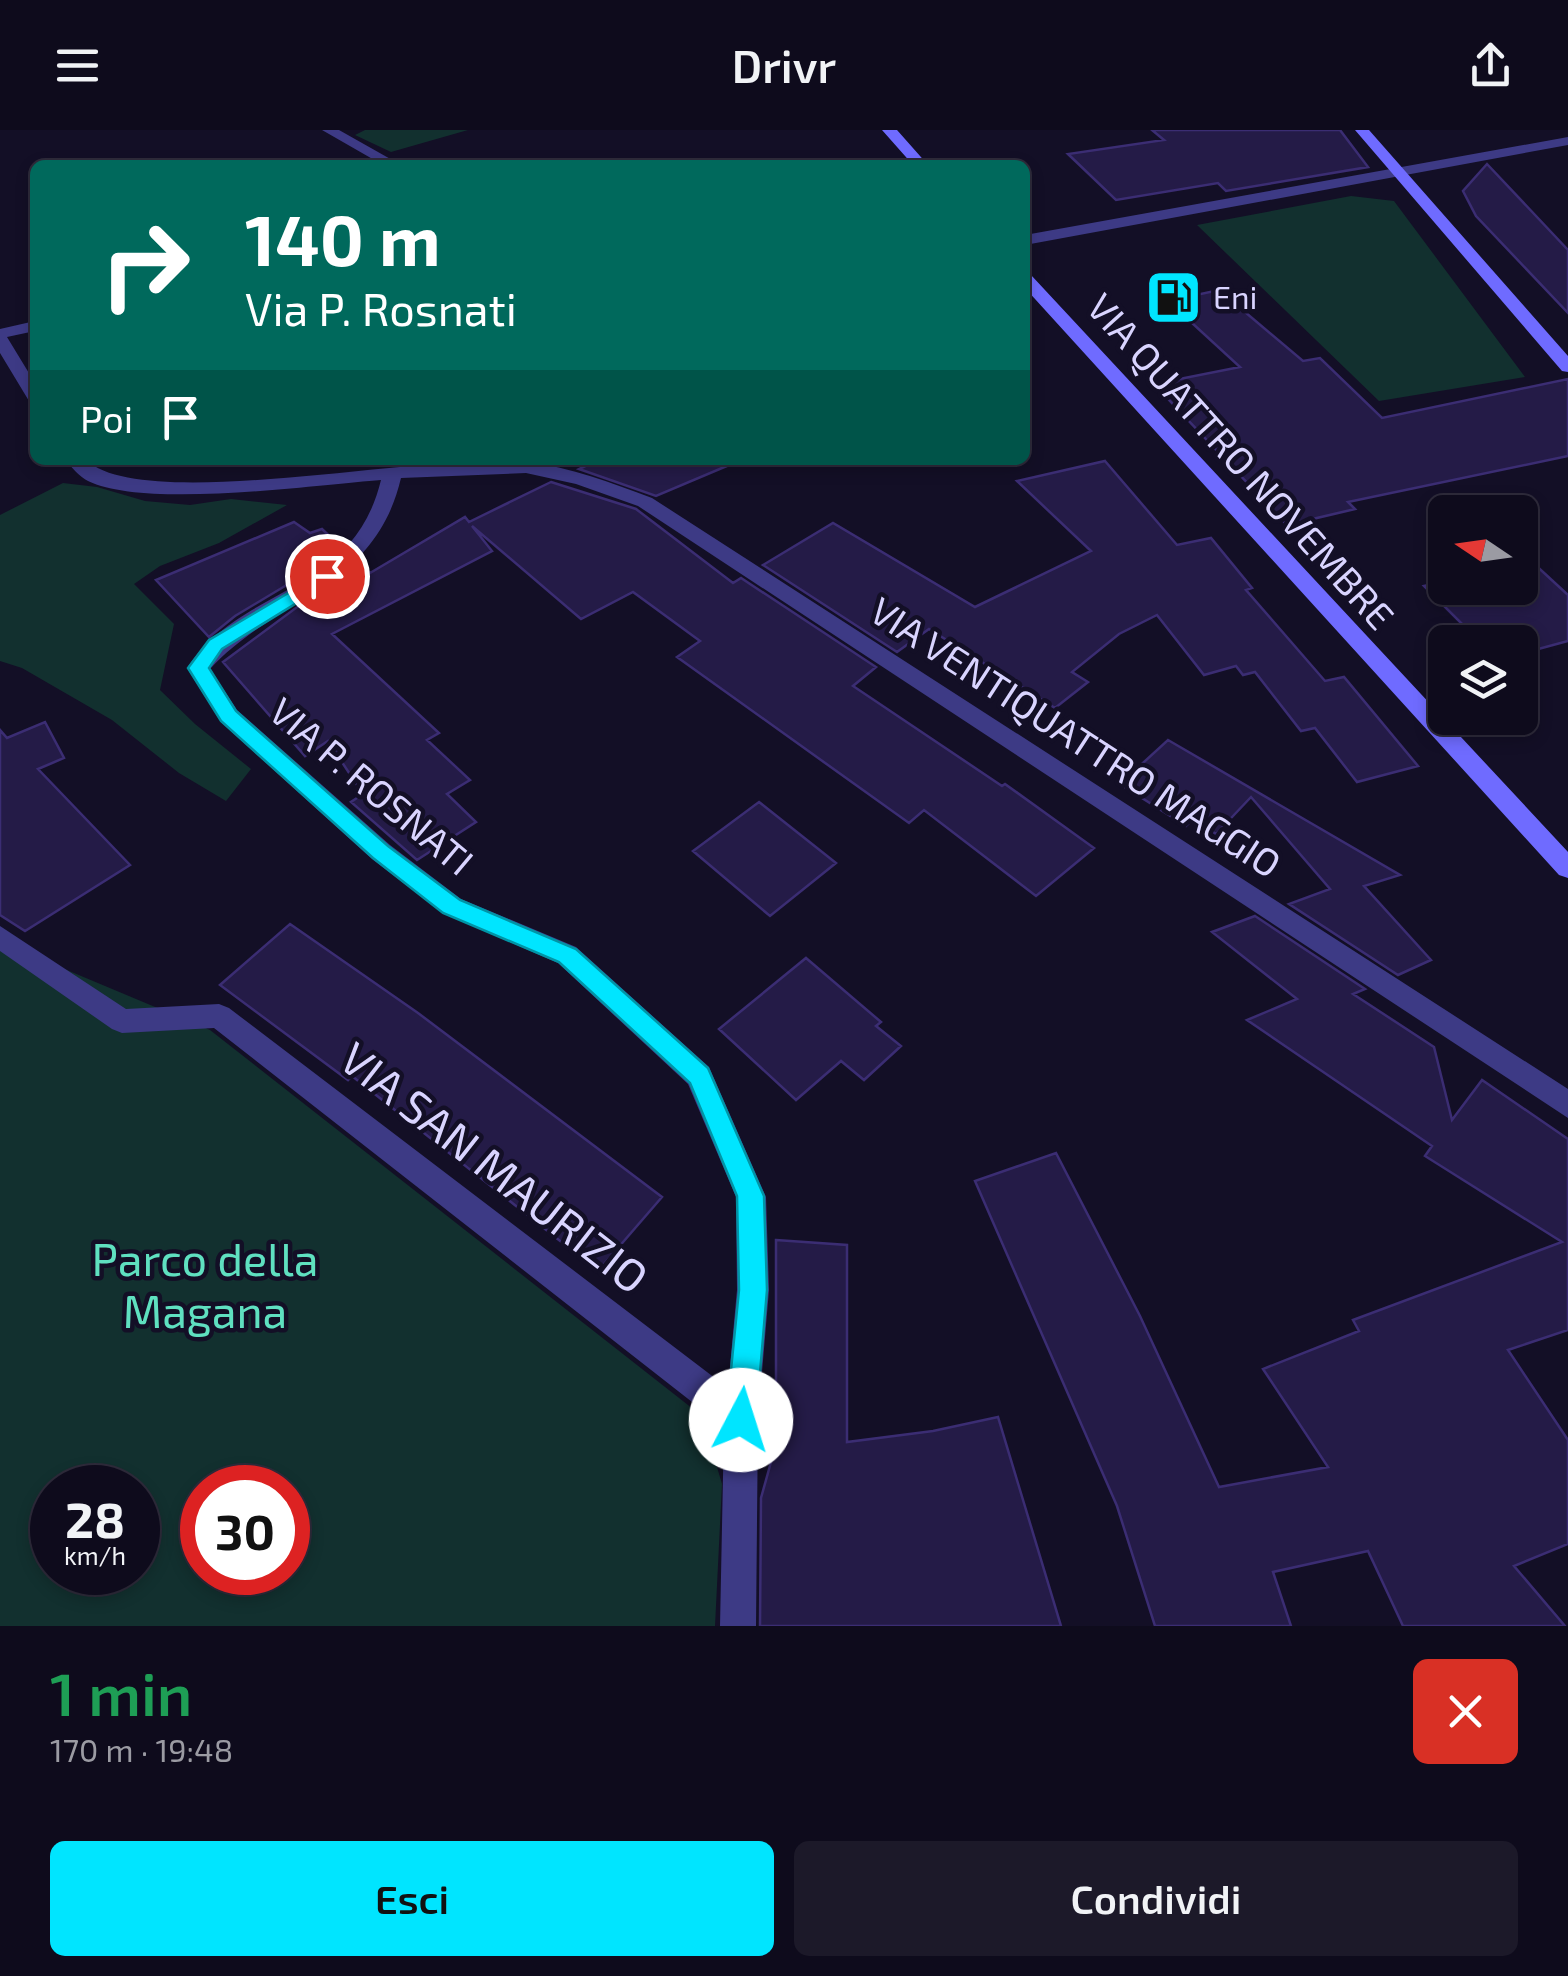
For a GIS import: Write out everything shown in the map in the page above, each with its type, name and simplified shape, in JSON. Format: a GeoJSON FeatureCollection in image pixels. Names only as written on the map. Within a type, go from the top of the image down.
{"type":"FeatureCollection","features":[{"type":"Feature","properties":{"kind":"main road"},"geometry":{"type":"LineString","coordinates":[[889,130],[916,160]]}},
{"type":"Feature","properties":{"kind":"main road"},"geometry":{"type":"LineString","coordinates":[[1362,130],[1568,367]]}},
{"type":"Feature","properties":{"kind":"main road","name":"VIA QUATTRO NOVEMBRE"},"geometry":{"type":"LineString","coordinates":[[1030,283],[1568,868]]}},
{"type":"Feature","properties":{"kind":"street"},"geometry":{"type":"LineString","coordinates":[[329,130],[385,160]]}},
{"type":"Feature","properties":{"kind":"street"},"geometry":{"type":"LineString","coordinates":[[1030,239],[1568,140]]}},
{"type":"Feature","properties":{"kind":"street"},"geometry":{"type":"LineString","coordinates":[[30,327],[0,336],[30,388]]}},
{"type":"Feature","properties":{"kind":"street","name":"VIA VENTIQUATTRO MAGGIO"},"geometry":{"type":"LineString","coordinates":[[80,465],[93,478],[138,487],[222,487],[412,469],[526,467],[582,479],[646,502],[1568,1105]]}},
{"type":"Feature","properties":{"kind":"street"},"geometry":{"type":"LineString","coordinates":[[328,465],[346,478]]}},
{"type":"Feature","properties":{"kind":"street","name":"VIA P. ROSNATI"},"geometry":{"type":"LineString","coordinates":[[412,469],[390,496],[380,520],[352,560],[216,645],[198,668],[228,716],[380,852],[452,906],[567,956],[699,1076],[751,1196],[753,1290],[741,1420]]}},
{"type":"Feature","properties":{"kind":"street","name":"VIA SAN MAURIZIO"},"geometry":{"type":"LineString","coordinates":[[0,937],[122,1021],[219,1016],[741,1420]]}},
{"type":"Feature","properties":{"kind":"street"},"geometry":{"type":"LineString","coordinates":[[738,1626],[741,1420]]}},
{"type":"Feature","properties":{"kind":"green space"},"geometry":{"type":"Polygon","coordinates":[[[365,130],[468,130],[391,152],[355,135],[365,130]]]}},
{"type":"Feature","properties":{"kind":"green space"},"geometry":{"type":"Polygon","coordinates":[[[1351,196],[1394,201],[1525,377],[1379,401],[1197,225],[1351,196]]]}},
{"type":"Feature","properties":{"kind":"green space"},"geometry":{"type":"Polygon","coordinates":[[[63,483],[97,487],[145,501],[190,505],[231,499],[287,505],[219,543],[160,566],[134,584],[174,624],[160,690],[251,769],[226,801],[179,773],[112,720],[22,668],[0,661],[0,515],[63,483]]]}},
{"type":"Feature","properties":{"kind":"green space","name":"Parco della Magana"},"geometry":{"type":"Polygon","coordinates":[[[0,942],[210,1030],[702,1416],[722,1484],[715,1626],[0,1626],[0,942]]]}},
{"type":"Feature","properties":{"kind":"building"},"geometry":{"type":"Polygon","coordinates":[[[1152,130],[1340,130],[1368,167],[1226,191],[1218,183],[1116,200],[1068,154],[1164,140],[1152,130]]]}},
{"type":"Feature","properties":{"kind":"building"},"geometry":{"type":"Polygon","coordinates":[[[1487,164],[1568,250],[1568,313],[1476,216],[1463,191],[1487,164]]]}},
{"type":"Feature","properties":{"kind":"building"},"geometry":{"type":"Polygon","coordinates":[[[1219,290],[1303,361],[1320,358],[1382,418],[1568,379],[1568,456],[1348,502],[1355,509],[1287,525],[1154,384],[1240,367],[1168,301],[1219,290]]]}},
{"type":"Feature","properties":{"kind":"building"},"geometry":{"type":"Polygon","coordinates":[[[1105,461],[1177,545],[1211,538],[1252,588],[1246,590],[1325,681],[1344,677],[1418,766],[1357,782],[1315,728],[1301,731],[1255,672],[1243,675],[1236,666],[1204,675],[1157,615],[1119,634],[1072,672],[1088,682],[1055,708],[929,629],[897,652],[763,565],[833,523],[975,607],[1091,551],[1017,481],[1105,461]]]}},
{"type":"Feature","properties":{"kind":"building"},"geometry":{"type":"Polygon","coordinates":[[[587,465],[729,465],[656,496],[579,469],[587,465]]]}},
{"type":"Feature","properties":{"kind":"building"},"geometry":{"type":"Polygon","coordinates":[[[551,482],[636,509],[733,583],[741,578],[876,667],[853,686],[1002,786],[1005,784],[1094,848],[1036,896],[924,810],[909,823],[677,657],[700,641],[633,592],[581,619],[472,526],[492,551],[332,634],[439,733],[427,740],[470,780],[447,794],[476,822],[417,860],[351,802],[363,794],[328,741],[305,756],[223,662],[358,562],[370,573],[465,517],[469,522],[551,482]]]}},
{"type":"Feature","properties":{"kind":"building"},"geometry":{"type":"Polygon","coordinates":[[[294,522],[310,533],[322,529],[341,547],[320,565],[235,616],[209,637],[156,580],[294,522]]]}},
{"type":"Feature","properties":{"kind":"building"},"geometry":{"type":"Polygon","coordinates":[[[1538,567],[1568,595],[1568,641],[1538,649],[1538,625],[1463,625],[1443,605],[1538,605],[1538,567]]]}},
{"type":"Feature","properties":{"kind":"building"},"geometry":{"type":"Polygon","coordinates":[[[45,722],[64,758],[38,769],[130,865],[25,931],[0,915],[0,730],[7,738],[45,722]]]}},
{"type":"Feature","properties":{"kind":"building"},"geometry":{"type":"Polygon","coordinates":[[[1168,740],[1400,875],[1364,886],[1431,960],[1398,975],[1289,904],[1330,889],[1251,797],[1216,834],[1193,819],[1186,826],[1120,784],[1168,740]]]}},
{"type":"Feature","properties":{"kind":"building"},"geometry":{"type":"Polygon","coordinates":[[[759,802],[836,863],[770,916],[693,851],[759,802]]]}},
{"type":"Feature","properties":{"kind":"building"},"geometry":{"type":"Polygon","coordinates":[[[1255,916],[1365,989],[1353,994],[1434,1047],[1452,1120],[1482,1080],[1568,1139],[1568,1330],[1508,1350],[1568,1440],[1568,1544],[1514,1566],[1565,1626],[1403,1626],[1368,1551],[1273,1572],[1291,1626],[1155,1626],[1117,1506],[975,1181],[1056,1153],[1140,1316],[1219,1487],[1328,1467],[1263,1369],[1359,1331],[1353,1320],[1562,1242],[1425,1156],[1432,1146],[1247,1020],[1297,999],[1212,932],[1255,916]]]}},
{"type":"Feature","properties":{"kind":"building"},"geometry":{"type":"Polygon","coordinates":[[[290,924],[418,1013],[662,1197],[598,1271],[352,1076],[348,1080],[220,985],[290,924]]]}},
{"type":"Feature","properties":{"kind":"building"},"geometry":{"type":"Polygon","coordinates":[[[806,958],[881,1022],[876,1026],[901,1046],[864,1080],[841,1061],[796,1100],[719,1029],[806,958]]]}},
{"type":"Feature","properties":{"kind":"building"},"geometry":{"type":"Polygon","coordinates":[[[776,1240],[847,1245],[847,1442],[933,1431],[998,1417],[1061,1626],[760,1626],[761,1498],[776,1444],[776,1240]]]}},
{"type":"Feature","properties":{"kind":"place","name":"Eni"},"geometry":{"type":"Point","coordinates":[1174,298]}},
{"type":"Feature","properties":{"kind":"route"},"geometry":{"type":"LineString","coordinates":[[327,576],[216,645],[198,668],[228,716],[380,852],[452,906],[567,956],[699,1076],[751,1196],[753,1290],[741,1420]]}}]}
